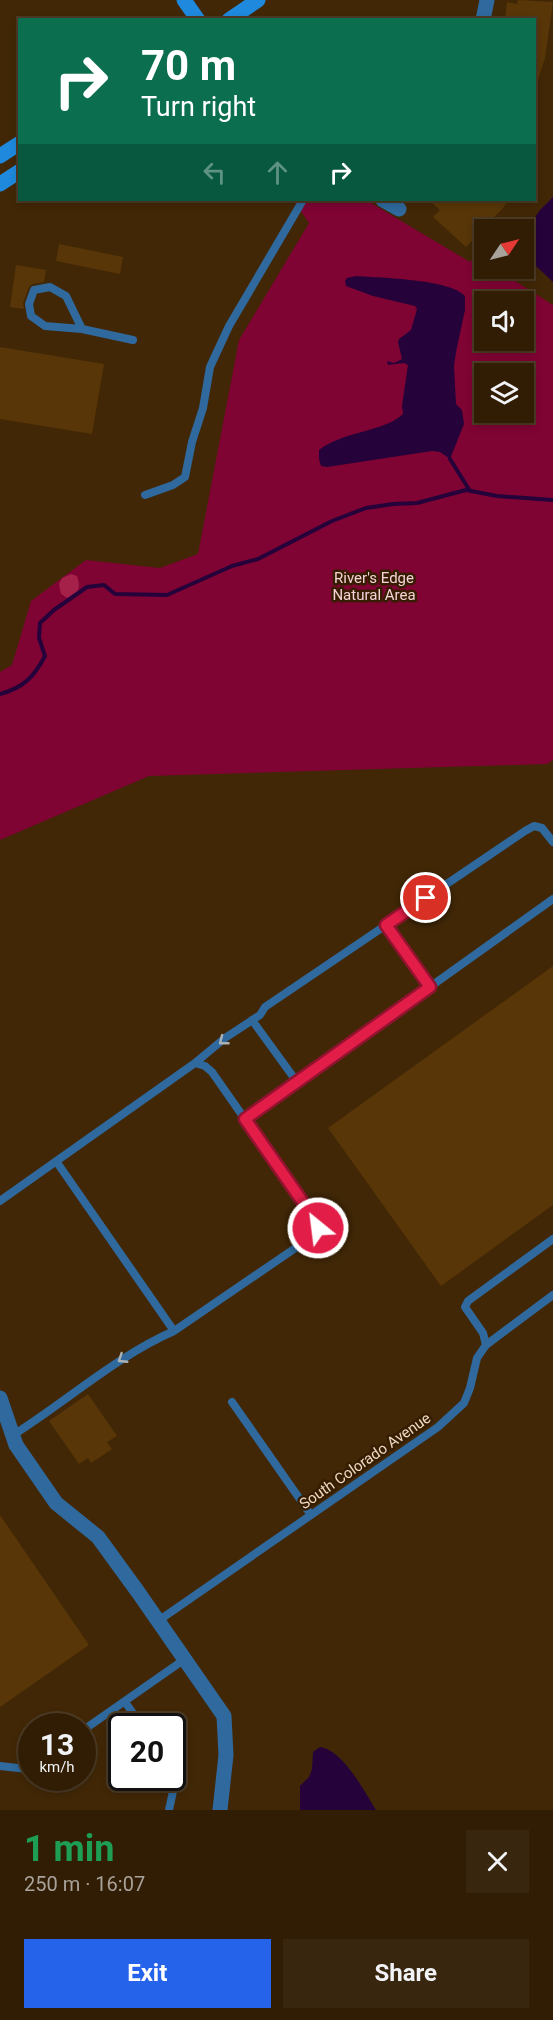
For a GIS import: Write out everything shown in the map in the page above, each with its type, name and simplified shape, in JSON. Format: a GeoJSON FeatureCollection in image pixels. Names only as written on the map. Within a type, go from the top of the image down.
{"type":"FeatureCollection","features":[{"type":"Feature","properties":{"kind":"main road"},"geometry":{"type":"LineString","coordinates":[[184,0],[197,18]]}},
{"type":"Feature","properties":{"kind":"main road"},"geometry":{"type":"LineString","coordinates":[[232,18],[258,0]]}},
{"type":"Feature","properties":{"kind":"main road"},"geometry":{"type":"LineString","coordinates":[[0,156],[18,144]]}},
{"type":"Feature","properties":{"kind":"main road"},"geometry":{"type":"LineString","coordinates":[[0,184],[18,172]]}},
{"type":"Feature","properties":{"kind":"street"},"geometry":{"type":"LineString","coordinates":[[483,18],[487,0]]}},
{"type":"Feature","properties":{"kind":"street"},"geometry":{"type":"LineString","coordinates":[[0,1398],[16,1445],[56,1503],[98,1537],[224,1716],[226,1755],[220,1810]]}},
{"type":"Feature","properties":{"kind":"lane"},"geometry":{"type":"LineString","coordinates":[[145,495],[173,486],[185,477],[192,441],[203,408],[210,367],[229,326],[302,201]]}},
{"type":"Feature","properties":{"kind":"lane"},"geometry":{"type":"LineString","coordinates":[[82,329],[66,296],[50,287],[34,290],[29,304],[31,316],[45,326],[82,329],[133,340]]}},
{"type":"Feature","properties":{"kind":"lane"},"geometry":{"type":"LineString","coordinates":[[0,1201],[195,1063],[225,1038],[260,1016],[265,1007],[534,826],[542,828],[553,842]]}},
{"type":"Feature","properties":{"kind":"lane"},"geometry":{"type":"LineString","coordinates":[[245,1119],[553,899]]}},
{"type":"Feature","properties":{"kind":"lane"},"geometry":{"type":"LineString","coordinates":[[386,925],[430,987]]}},
{"type":"Feature","properties":{"kind":"lane"},"geometry":{"type":"LineString","coordinates":[[252,1020],[297,1082]]}},
{"type":"Feature","properties":{"kind":"lane"},"geometry":{"type":"LineString","coordinates":[[13,1436],[124,1357],[174,1331],[313,1236],[318,1228],[316,1221],[212,1072],[205,1066],[195,1063]]}},
{"type":"Feature","properties":{"kind":"lane"},"geometry":{"type":"LineString","coordinates":[[57,1161],[174,1331]]}},
{"type":"Feature","properties":{"kind":"lane"},"geometry":{"type":"LineString","coordinates":[[486,1345],[483,1333],[465,1307],[468,1301],[553,1239]]}},
{"type":"Feature","properties":{"kind":"lane","name":"South Colorado Avenue"},"geometry":{"type":"LineString","coordinates":[[158,1621],[438,1427],[459,1409],[470,1388],[477,1358],[486,1345],[553,1295]]}},
{"type":"Feature","properties":{"kind":"lane"},"geometry":{"type":"LineString","coordinates":[[232,1402],[311,1515]]}},
{"type":"Feature","properties":{"kind":"lane"},"geometry":{"type":"LineString","coordinates":[[96,1721],[185,1659]]}},
{"type":"Feature","properties":{"kind":"lane"},"geometry":{"type":"LineString","coordinates":[[125,1701],[133,1713]]}},
{"type":"Feature","properties":{"kind":"lane"},"geometry":{"type":"LineString","coordinates":[[0,1766],[18,1768]]}},
{"type":"Feature","properties":{"kind":"lane"},"geometry":{"type":"LineString","coordinates":[[169,1810],[172,1791]]}},
{"type":"Feature","properties":{"kind":"green space","name":"River's Edge Natural Area"},"geometry":{"type":"Polygon","coordinates":[[[294,201],[368,201],[470,262],[474,257],[474,279],[512,279],[531,291],[474,291],[474,351],[534,351],[534,293],[553,305],[553,760],[547,764],[149,776],[0,840],[0,672],[12,665],[31,601],[86,560],[160,568],[198,554],[239,340],[309,223],[294,201]]]}},
{"type":"Feature","properties":{"kind":"shaded area"},"geometry":{"type":"Polygon","coordinates":[[[553,197],[553,282],[534,264],[534,219],[553,197]]]}},
{"type":"Feature","properties":{"kind":"shaded area"},"geometry":{"type":"Polygon","coordinates":[[[356,276],[431,283],[457,290],[465,296],[465,310],[454,366],[456,404],[462,410],[464,424],[450,459],[440,452],[432,451],[321,466],[319,450],[340,439],[385,425],[403,414],[402,406],[408,365],[404,363],[388,365],[387,361],[394,363],[402,359],[398,342],[411,330],[417,309],[415,306],[373,296],[346,286],[347,278],[356,276]]]}},
{"type":"Feature","properties":{"kind":"shaded area"},"geometry":{"type":"Polygon","coordinates":[[[71,574],[77,576],[79,587],[69,599],[61,594],[59,584],[62,578],[71,574]]]}},
{"type":"Feature","properties":{"kind":"shaded area"},"geometry":{"type":"Polygon","coordinates":[[[320,1747],[337,1755],[345,1763],[376,1810],[300,1810],[300,1786],[309,1777],[313,1752],[320,1747]]]}},
{"type":"Feature","properties":{"kind":"building"},"geometry":{"type":"Polygon","coordinates":[[[518,0],[553,2],[545,58],[536,86],[536,18],[505,18],[507,2],[517,4],[518,0]]]}},
{"type":"Feature","properties":{"kind":"building"},"geometry":{"type":"Polygon","coordinates":[[[430,201],[507,201],[493,219],[474,219],[474,239],[466,247],[433,217],[440,210],[430,201]]]}},
{"type":"Feature","properties":{"kind":"building"},"geometry":{"type":"Polygon","coordinates":[[[59,244],[123,257],[120,274],[56,261],[59,244]]]}},
{"type":"Feature","properties":{"kind":"building"},"geometry":{"type":"Polygon","coordinates":[[[16,265],[46,270],[44,282],[32,284],[29,287],[23,303],[24,309],[10,307],[16,265]]]}},
{"type":"Feature","properties":{"kind":"building"},"geometry":{"type":"Polygon","coordinates":[[[0,347],[104,364],[92,434],[0,419],[0,347]]]}},
{"type":"Feature","properties":{"kind":"building"},"geometry":{"type":"Polygon","coordinates":[[[553,966],[553,1205],[441,1286],[328,1128],[553,966]]]}},
{"type":"Feature","properties":{"kind":"building"},"geometry":{"type":"Polygon","coordinates":[[[88,1394],[117,1436],[107,1442],[112,1449],[91,1463],[88,1458],[79,1464],[49,1421],[88,1394]]]}},
{"type":"Feature","properties":{"kind":"building"},"geometry":{"type":"Polygon","coordinates":[[[0,1515],[89,1645],[0,1707],[0,1515]]]}},
{"type":"Feature","properties":{"kind":"waterway"},"geometry":{"type":"LineString","coordinates":[[450,459],[470,491]]}},
{"type":"Feature","properties":{"kind":"waterway"},"geometry":{"type":"LineString","coordinates":[[0,694],[21,685],[32,676],[45,656],[39,638],[40,623],[54,610],[87,587],[104,585],[115,594],[167,595],[232,566],[258,559],[332,521],[366,508],[417,503],[466,490],[497,496],[553,500]]}},
{"type":"Feature","properties":{"kind":"route"},"geometry":{"type":"LineString","coordinates":[[318,1228],[316,1221],[245,1119],[430,987],[386,925],[426,898]]}}]}
